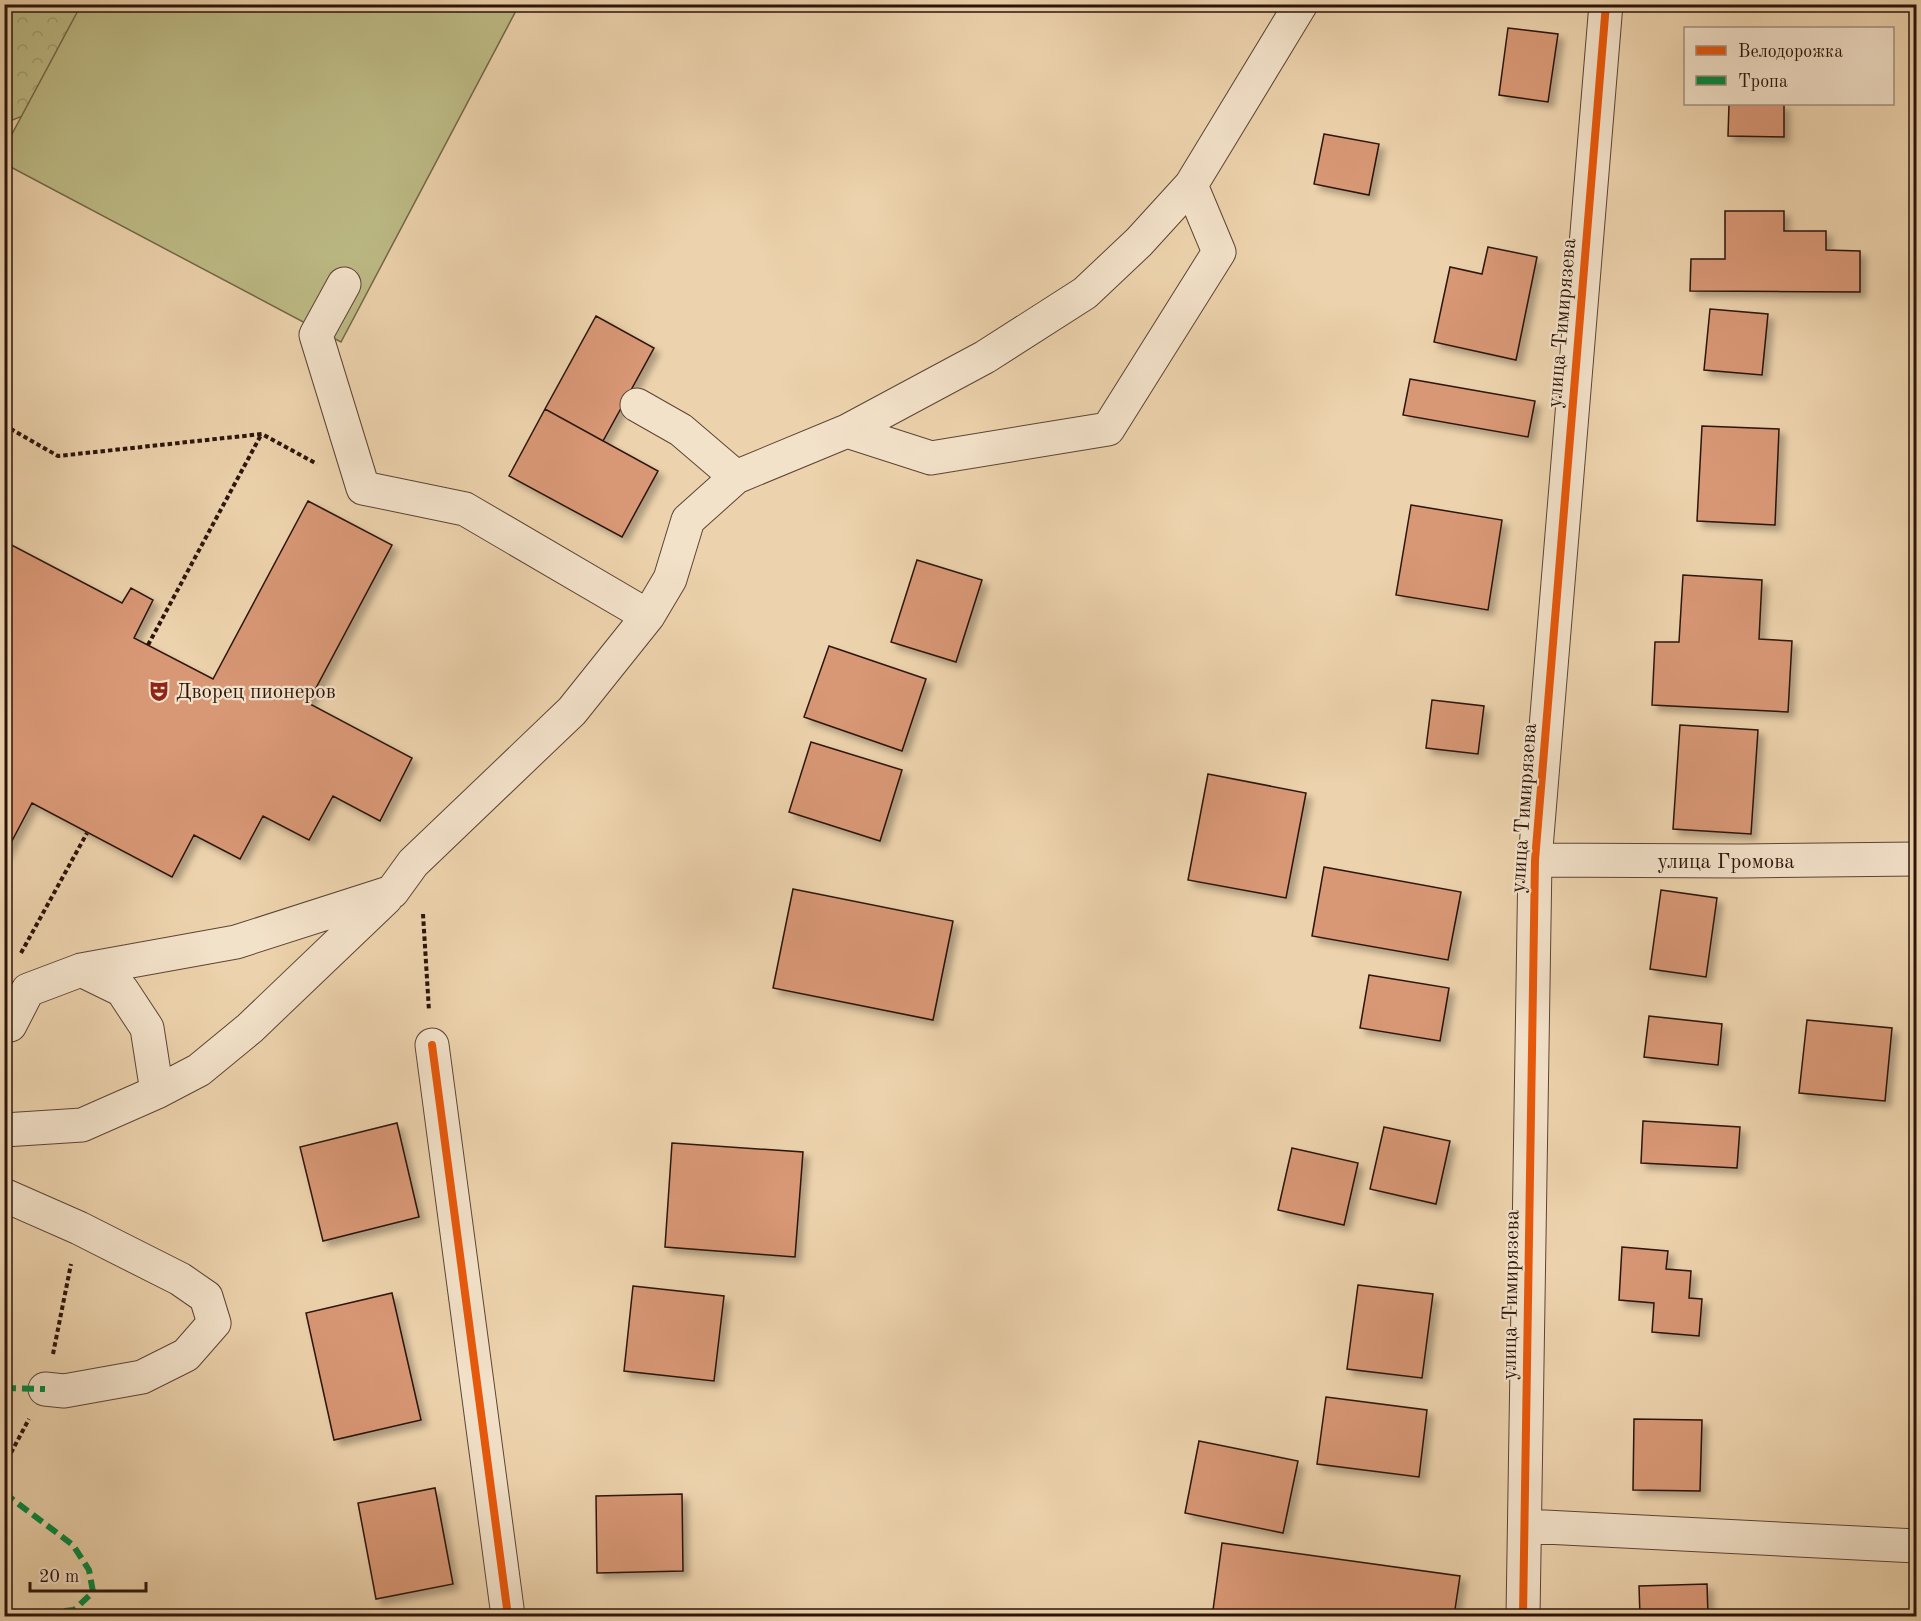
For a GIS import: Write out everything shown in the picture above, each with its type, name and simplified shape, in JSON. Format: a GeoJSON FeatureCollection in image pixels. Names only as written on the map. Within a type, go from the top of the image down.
{"type":"FeatureCollection","features":[{"type":"Feature","properties":{"kind":"street"},"geometry":{"type":"LineString","coordinates":[[4,1130],[82,1125],[157,1092],[199,1070],[250,1028],[392,892],[413,863],[572,711],[648,616],[670,579],[688,520],[736,477],[847,431],[985,357],[1084,293],[1139,242],[1191,185],[1301,4]]}},
{"type":"Feature","properties":{"kind":"street","name":"улица Тимирязева"},"geometry":{"type":"LineString","coordinates":[[1523,1617],[1535,860],[1606,4]]}},
{"type":"Feature","properties":{"kind":"street"},"geometry":{"type":"LineString","coordinates":[[847,431],[931,458],[1108,429],[1219,252],[1191,185]]}},
{"type":"Feature","properties":{"kind":"street"},"geometry":{"type":"LineString","coordinates":[[344,284],[316,335],[363,488],[465,509],[648,616]]}},
{"type":"Feature","properties":{"kind":"street"},"geometry":{"type":"LineString","coordinates":[[637,405],[681,430],[736,477]]}},
{"type":"Feature","properties":{"kind":"street","name":"улица Громова"},"geometry":{"type":"LineString","coordinates":[[1535,860],[1917,859]]}},
{"type":"Feature","properties":{"kind":"street"},"geometry":{"type":"LineString","coordinates":[[4,1023],[10,1025],[28,990],[81,970],[236,942],[392,892]]}},
{"type":"Feature","properties":{"kind":"street"},"geometry":{"type":"LineString","coordinates":[[81,970],[122,990],[147,1028],[157,1092]]}},
{"type":"Feature","properties":{"kind":"street"},"geometry":{"type":"LineString","coordinates":[[432,1046],[508,1617]]}},
{"type":"Feature","properties":{"kind":"street"},"geometry":{"type":"LineString","coordinates":[[4,1195],[79,1228],[180,1280],[206,1298],[213,1323],[186,1355],[142,1377],[64,1390],[45,1389]]}},
{"type":"Feature","properties":{"kind":"street"},"geometry":{"type":"LineString","coordinates":[[1525,1526],[1917,1546]]}},
{"type":"Feature","properties":{"kind":"path"},"geometry":{"type":"LineString","coordinates":[[4,425],[58,456],[262,434],[363,488]]}},
{"type":"Feature","properties":{"kind":"path"},"geometry":{"type":"LineString","coordinates":[[148,645],[262,434]]}},
{"type":"Feature","properties":{"kind":"path"},"geometry":{"type":"LineString","coordinates":[[15,963],[87,833]]}},
{"type":"Feature","properties":{"kind":"path"},"geometry":{"type":"LineString","coordinates":[[425,906],[422,918],[432,1046]]}},
{"type":"Feature","properties":{"kind":"green space"},"geometry":{"type":"Polygon","coordinates":[[[5,5],[110,5],[38,110],[5,123],[5,5]]]}},
{"type":"Feature","properties":{"kind":"green space"},"geometry":{"type":"Polygon","coordinates":[[[81,5],[519,5],[341,342],[5,164],[4,149],[81,5]]]}},
{"type":"Feature","properties":{"kind":"building"},"geometry":{"type":"Polygon","coordinates":[[[1508,28],[1558,34],[1548,102],[1499,95],[1508,28]]]}},
{"type":"Feature","properties":{"kind":"building"},"geometry":{"type":"Polygon","coordinates":[[[1729,105],[1784,105],[1784,137],[1728,136],[1729,105]]]}},
{"type":"Feature","properties":{"kind":"building"},"geometry":{"type":"Polygon","coordinates":[[[1324,134],[1379,144],[1369,195],[1314,184],[1324,134]]]}},
{"type":"Feature","properties":{"kind":"building"},"geometry":{"type":"Polygon","coordinates":[[[1725,211],[1784,211],[1784,231],[1826,231],[1826,250],[1860,251],[1860,292],[1690,291],[1691,259],[1725,259],[1725,211]]]}},
{"type":"Feature","properties":{"kind":"building"},"geometry":{"type":"Polygon","coordinates":[[[1488,247],[1537,257],[1516,360],[1434,342],[1450,267],[1482,274],[1488,247]]]}},
{"type":"Feature","properties":{"kind":"building"},"geometry":{"type":"Polygon","coordinates":[[[1710,309],[1768,314],[1762,375],[1704,370],[1710,309]]]}},
{"type":"Feature","properties":{"kind":"building"},"geometry":{"type":"Polygon","coordinates":[[[596,316],[654,348],[603,441],[545,409],[596,316]]]}},
{"type":"Feature","properties":{"kind":"building"},"geometry":{"type":"Polygon","coordinates":[[[1410,379],[1535,401],[1528,437],[1403,415],[1410,379]]]}},
{"type":"Feature","properties":{"kind":"building"},"geometry":{"type":"Polygon","coordinates":[[[545,409],[658,471],[622,537],[509,476],[545,409]]]}},
{"type":"Feature","properties":{"kind":"building"},"geometry":{"type":"Polygon","coordinates":[[[1702,426],[1779,429],[1775,525],[1697,521],[1702,426]]]}},
{"type":"Feature","properties":{"kind":"building","name":"Дворец пионеров"},"geometry":{"type":"Polygon","coordinates":[[[308,501],[392,545],[308,703],[412,758],[380,821],[333,796],[309,840],[263,816],[240,859],[194,835],[172,877],[32,803],[4,856],[4,541],[122,603],[131,588],[153,600],[134,638],[213,679],[308,501]]]}},
{"type":"Feature","properties":{"kind":"building"},"geometry":{"type":"Polygon","coordinates":[[[1411,505],[1502,520],[1488,610],[1396,595],[1411,505]]]}},
{"type":"Feature","properties":{"kind":"building"},"geometry":{"type":"Polygon","coordinates":[[[917,560],[982,580],[956,662],[891,642],[917,560]]]}},
{"type":"Feature","properties":{"kind":"building"},"geometry":{"type":"Polygon","coordinates":[[[1683,575],[1762,580],[1759,639],[1792,641],[1788,712],[1652,705],[1655,642],[1679,642],[1683,575]]]}},
{"type":"Feature","properties":{"kind":"building"},"geometry":{"type":"Polygon","coordinates":[[[829,646],[926,679],[902,751],[804,717],[829,646]]]}},
{"type":"Feature","properties":{"kind":"building"},"geometry":{"type":"Polygon","coordinates":[[[1432,700],[1484,706],[1478,754],[1426,748],[1432,700]]]}},
{"type":"Feature","properties":{"kind":"building"},"geometry":{"type":"Polygon","coordinates":[[[1680,725],[1758,730],[1751,834],[1673,829],[1680,725]]]}},
{"type":"Feature","properties":{"kind":"building"},"geometry":{"type":"Polygon","coordinates":[[[811,742],[902,770],[880,841],[789,812],[811,742]]]}},
{"type":"Feature","properties":{"kind":"building"},"geometry":{"type":"Polygon","coordinates":[[[1208,774],[1306,793],[1286,898],[1188,880],[1208,774]]]}},
{"type":"Feature","properties":{"kind":"building"},"geometry":{"type":"Polygon","coordinates":[[[1324,867],[1461,892],[1448,960],[1312,936],[1324,867]]]}},
{"type":"Feature","properties":{"kind":"building"},"geometry":{"type":"Polygon","coordinates":[[[793,889],[953,921],[933,1020],[773,988],[793,889]]]}},
{"type":"Feature","properties":{"kind":"building"},"geometry":{"type":"Polygon","coordinates":[[[1661,890],[1717,898],[1706,977],[1650,969],[1661,890]]]}},
{"type":"Feature","properties":{"kind":"building"},"geometry":{"type":"Polygon","coordinates":[[[1369,975],[1449,988],[1440,1041],[1360,1028],[1369,975]]]}},
{"type":"Feature","properties":{"kind":"building"},"geometry":{"type":"Polygon","coordinates":[[[1649,1016],[1722,1024],[1718,1065],[1644,1057],[1649,1016]]]}},
{"type":"Feature","properties":{"kind":"building"},"geometry":{"type":"Polygon","coordinates":[[[1807,1020],[1892,1028],[1885,1101],[1799,1093],[1807,1020]]]}},
{"type":"Feature","properties":{"kind":"building"},"geometry":{"type":"Polygon","coordinates":[[[1643,1121],[1740,1127],[1737,1168],[1641,1163],[1643,1121]]]}},
{"type":"Feature","properties":{"kind":"building"},"geometry":{"type":"Polygon","coordinates":[[[397,1123],[419,1217],[323,1241],[300,1147],[397,1123]]]}},
{"type":"Feature","properties":{"kind":"building"},"geometry":{"type":"Polygon","coordinates":[[[1384,1127],[1450,1141],[1436,1204],[1370,1189],[1384,1127]]]}},
{"type":"Feature","properties":{"kind":"building"},"geometry":{"type":"Polygon","coordinates":[[[672,1143],[803,1152],[795,1257],[665,1247],[672,1143]]]}},
{"type":"Feature","properties":{"kind":"building"},"geometry":{"type":"Polygon","coordinates":[[[1292,1148],[1358,1163],[1344,1225],[1278,1210],[1292,1148]]]}},
{"type":"Feature","properties":{"kind":"building"},"geometry":{"type":"Polygon","coordinates":[[[1622,1247],[1668,1251],[1666,1269],[1691,1271],[1689,1298],[1702,1299],[1699,1336],[1652,1332],[1654,1303],[1619,1300],[1622,1247]]]}},
{"type":"Feature","properties":{"kind":"building"},"geometry":{"type":"Polygon","coordinates":[[[1358,1285],[1433,1294],[1422,1378],[1347,1369],[1358,1285]]]}},
{"type":"Feature","properties":{"kind":"building"},"geometry":{"type":"Polygon","coordinates":[[[633,1286],[724,1296],[714,1381],[624,1371],[633,1286]]]}},
{"type":"Feature","properties":{"kind":"building"},"geometry":{"type":"Polygon","coordinates":[[[392,1293],[421,1420],[334,1440],[306,1313],[392,1293]]]}},
{"type":"Feature","properties":{"kind":"building"},"geometry":{"type":"Polygon","coordinates":[[[1326,1397],[1427,1410],[1419,1477],[1317,1464],[1326,1397]]]}},
{"type":"Feature","properties":{"kind":"building"},"geometry":{"type":"Polygon","coordinates":[[[1634,1419],[1702,1420],[1700,1491],[1633,1490],[1634,1419]]]}},
{"type":"Feature","properties":{"kind":"building"},"geometry":{"type":"Polygon","coordinates":[[[1199,1441],[1298,1461],[1283,1533],[1185,1513],[1199,1441]]]}},
{"type":"Feature","properties":{"kind":"building"},"geometry":{"type":"Polygon","coordinates":[[[435,1488],[453,1584],[376,1599],[358,1503],[435,1488]]]}},
{"type":"Feature","properties":{"kind":"building"},"geometry":{"type":"Polygon","coordinates":[[[682,1494],[683,1571],[597,1573],[596,1496],[682,1494]]]}},
{"type":"Feature","properties":{"kind":"building"},"geometry":{"type":"Polygon","coordinates":[[[1222,1543],[1460,1576],[1454,1616],[1262,1616],[1213,1610],[1222,1543]]]}},
{"type":"Feature","properties":{"kind":"building"},"geometry":{"type":"Polygon","coordinates":[[[1707,1584],[1708,1616],[1640,1616],[1639,1586],[1707,1584]]]}},
{"type":"Feature","properties":{"kind":"marked path"},"geometry":{"type":"LineString","coordinates":[[4,1388],[45,1389]]}},
{"type":"Feature","properties":{"kind":"marked path"},"geometry":{"type":"LineString","coordinates":[[4,1493],[73,1545],[89,1570],[93,1592],[74,1610],[38,1614],[4,1614]]}},
{"type":"Feature","properties":{"kind":"cycle path"},"geometry":{"type":"LineString","coordinates":[[1523,1616],[1535,860],[1606,4]]}},
{"type":"Feature","properties":{"kind":"cycle path"},"geometry":{"type":"LineString","coordinates":[[432,1045],[508,1616]]}},
{"type":"Feature","properties":{"kind":"place","name":"Дворец пионеров"},"geometry":{"type":"Point","coordinates":[159,691]}}]}
